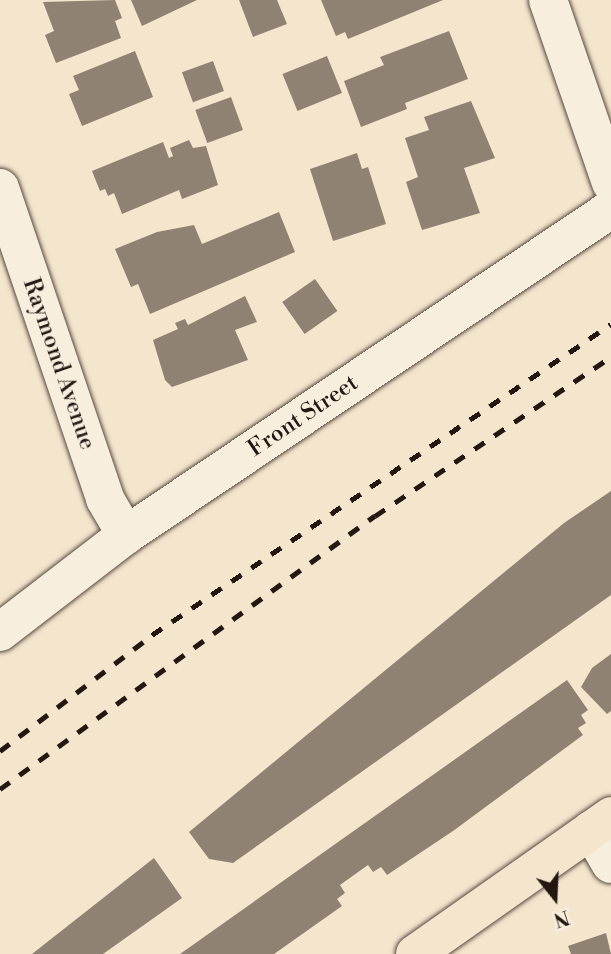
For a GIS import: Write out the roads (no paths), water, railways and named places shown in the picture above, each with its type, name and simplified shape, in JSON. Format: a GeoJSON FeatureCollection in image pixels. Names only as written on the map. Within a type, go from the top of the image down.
{"type":"FeatureCollection","features":[{"type":"Feature","properties":{"kind":"main road"},"geometry":{"type":"LineString","coordinates":[[415,954],[601,823]]}},
{"type":"Feature","properties":{"kind":"street"},"geometry":{"type":"LineString","coordinates":[[548,0],[611,183]]}},
{"type":"Feature","properties":{"kind":"street","name":"Raymond Avenue"},"geometry":{"type":"LineString","coordinates":[[0,188],[105,499],[127,535]]}},
{"type":"Feature","properties":{"kind":"street","name":"Front Street"},"geometry":{"type":"LineString","coordinates":[[0,632],[127,535],[611,209]]}},
{"type":"Feature","properties":{"kind":"street"},"geometry":{"type":"LineString","coordinates":[[601,823],[611,864]]}},
{"type":"Feature","properties":{"kind":"railway"},"geometry":{"type":"LineString","coordinates":[[0,751],[152,635],[611,324]]}},
{"type":"Feature","properties":{"kind":"railway"},"geometry":{"type":"LineString","coordinates":[[0,789],[375,516],[611,357]]}}]}
